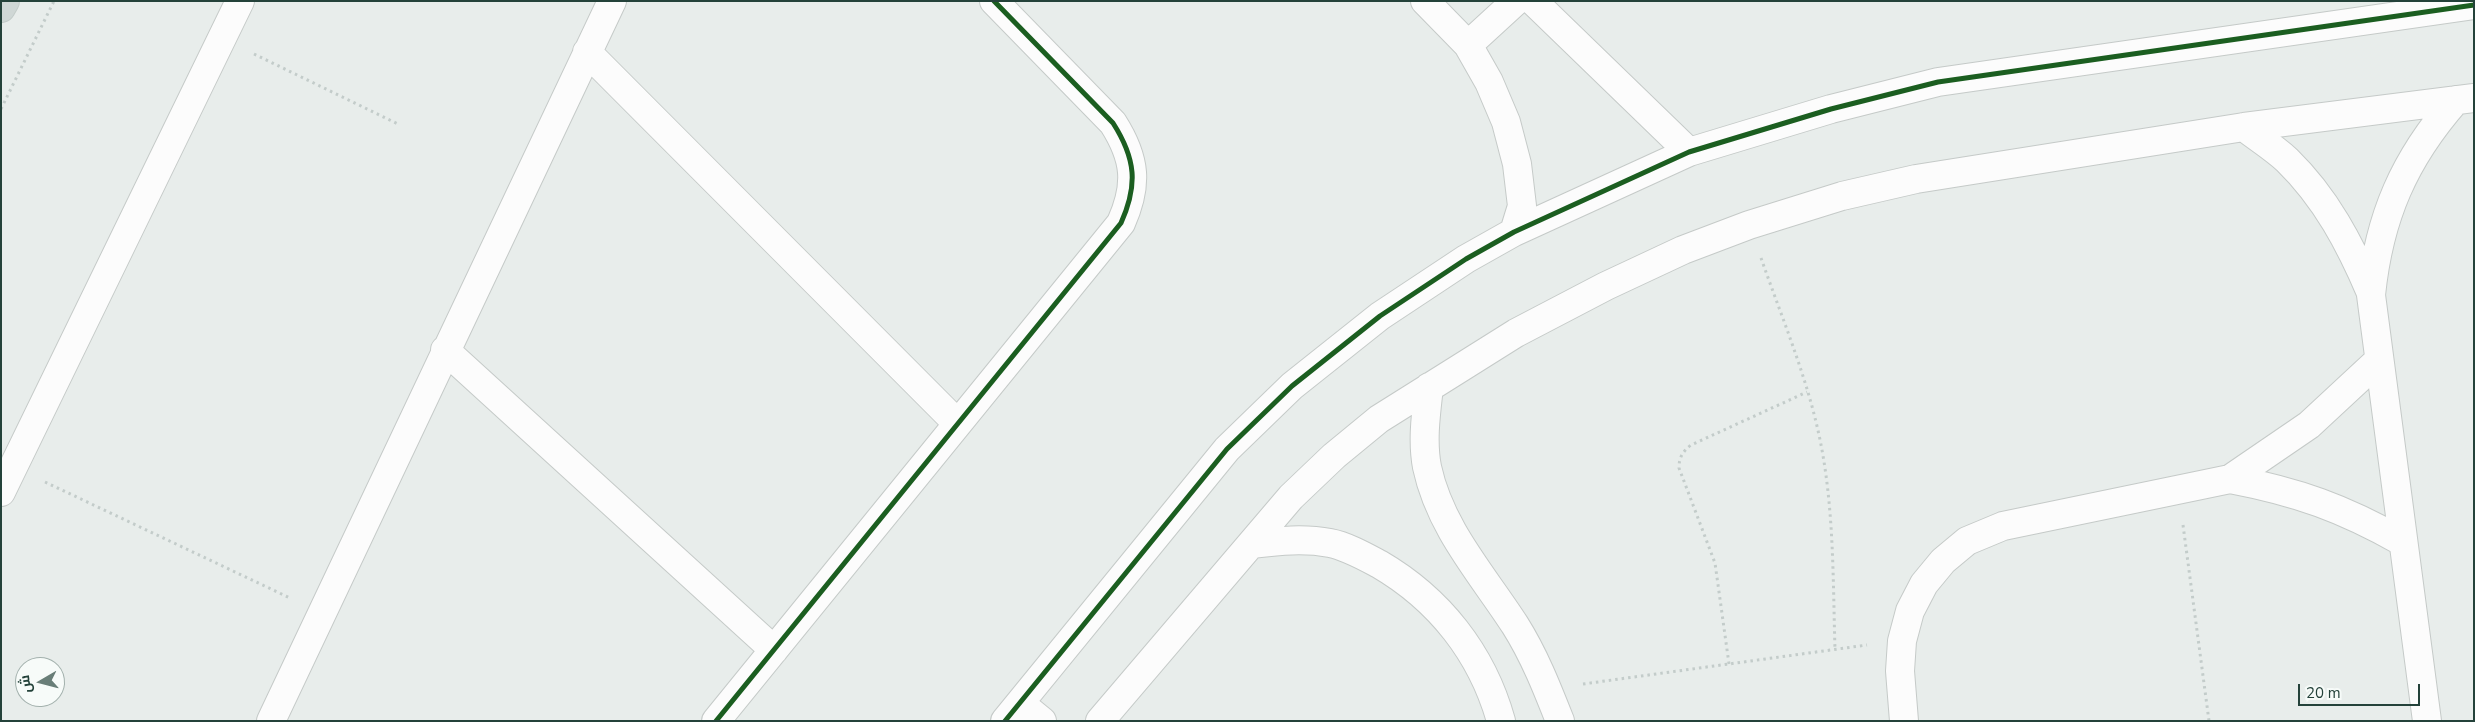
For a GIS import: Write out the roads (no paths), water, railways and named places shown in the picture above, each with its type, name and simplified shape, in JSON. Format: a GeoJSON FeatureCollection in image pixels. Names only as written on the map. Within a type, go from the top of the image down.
{"type":"FeatureCollection","features":[{"type":"Feature","properties":{"kind":"main road"},"geometry":{"type":"LineString","coordinates":[[1,8],[5,1]]}},
{"type":"Feature","properties":{"kind":"street"},"geometry":{"type":"LineString","coordinates":[[1,492],[240,1]]}},
{"type":"Feature","properties":{"kind":"street"},"geometry":{"type":"LineString","coordinates":[[271,721],[445,350],[612,1]]}},
{"type":"Feature","properties":{"kind":"street"},"geometry":{"type":"LineString","coordinates":[[716,721],[1120,223],[1129,203],[1133,183],[1132,162],[1125,141],[1113,123],[994,1]]}},
{"type":"Feature","properties":{"kind":"street"},"geometry":{"type":"LineString","coordinates":[[1425,1],[1468,45],[1489,82],[1506,122],[1517,164],[1522,206],[1514,232]]}},
{"type":"Feature","properties":{"kind":"street"},"geometry":{"type":"LineString","coordinates":[[1468,45],[1516,1]]}},
{"type":"Feature","properties":{"kind":"street"},"geometry":{"type":"LineString","coordinates":[[1533,1],[1689,152]]}},
{"type":"Feature","properties":{"kind":"street"},"geometry":{"type":"LineString","coordinates":[[1042,721],[1012,712],[1227,449],[1286,393],[1380,316],[1466,259],[1514,232],[1689,152],[1831,109],[1938,82],[2474,5]]}},
{"type":"Feature","properties":{"kind":"street"},"geometry":{"type":"LineString","coordinates":[[587,52],[957,423]]}},
{"type":"Feature","properties":{"kind":"street"},"geometry":{"type":"LineString","coordinates":[[1100,721],[1291,497],[1334,456],[1379,420],[1516,333],[1606,286],[1683,250],[1749,225],[1842,196],[1916,179],[2244,127],[2465,99]]}},
{"type":"Feature","properties":{"kind":"street"},"geometry":{"type":"LineString","coordinates":[[2428,721],[2371,295],[2375,259],[2396,190],[2412,158],[2432,128],[2465,99]]}},
{"type":"Feature","properties":{"kind":"street"},"geometry":{"type":"LineString","coordinates":[[2244,127],[2286,160],[2322,200],[2351,246],[2371,295]]}},
{"type":"Feature","properties":{"kind":"street"},"geometry":{"type":"LineString","coordinates":[[445,350],[774,650]]}},
{"type":"Feature","properties":{"kind":"street"},"geometry":{"type":"LineString","coordinates":[[1904,721],[1900,672],[1902,641],[1910,611],[1924,584],[1943,561],[1967,541],[2003,526],[2230,479],[2309,425],[2379,360]]}},
{"type":"Feature","properties":{"kind":"street"},"geometry":{"type":"LineString","coordinates":[[1429,387],[1424,428],[1427,465],[1434,493],[1445,520],[1460,545],[1516,626],[1548,688],[1560,721]]}},
{"type":"Feature","properties":{"kind":"street"},"geometry":{"type":"LineString","coordinates":[[2230,479],[2276,488],[2320,501],[2363,519],[2403,542]]}},
{"type":"Feature","properties":{"kind":"street"},"geometry":{"type":"LineString","coordinates":[[1251,544],[1292,539],[1331,543],[1368,558],[1402,577],[1432,602],[1458,631],[1479,664],[1495,700],[1501,721]]}}]}
